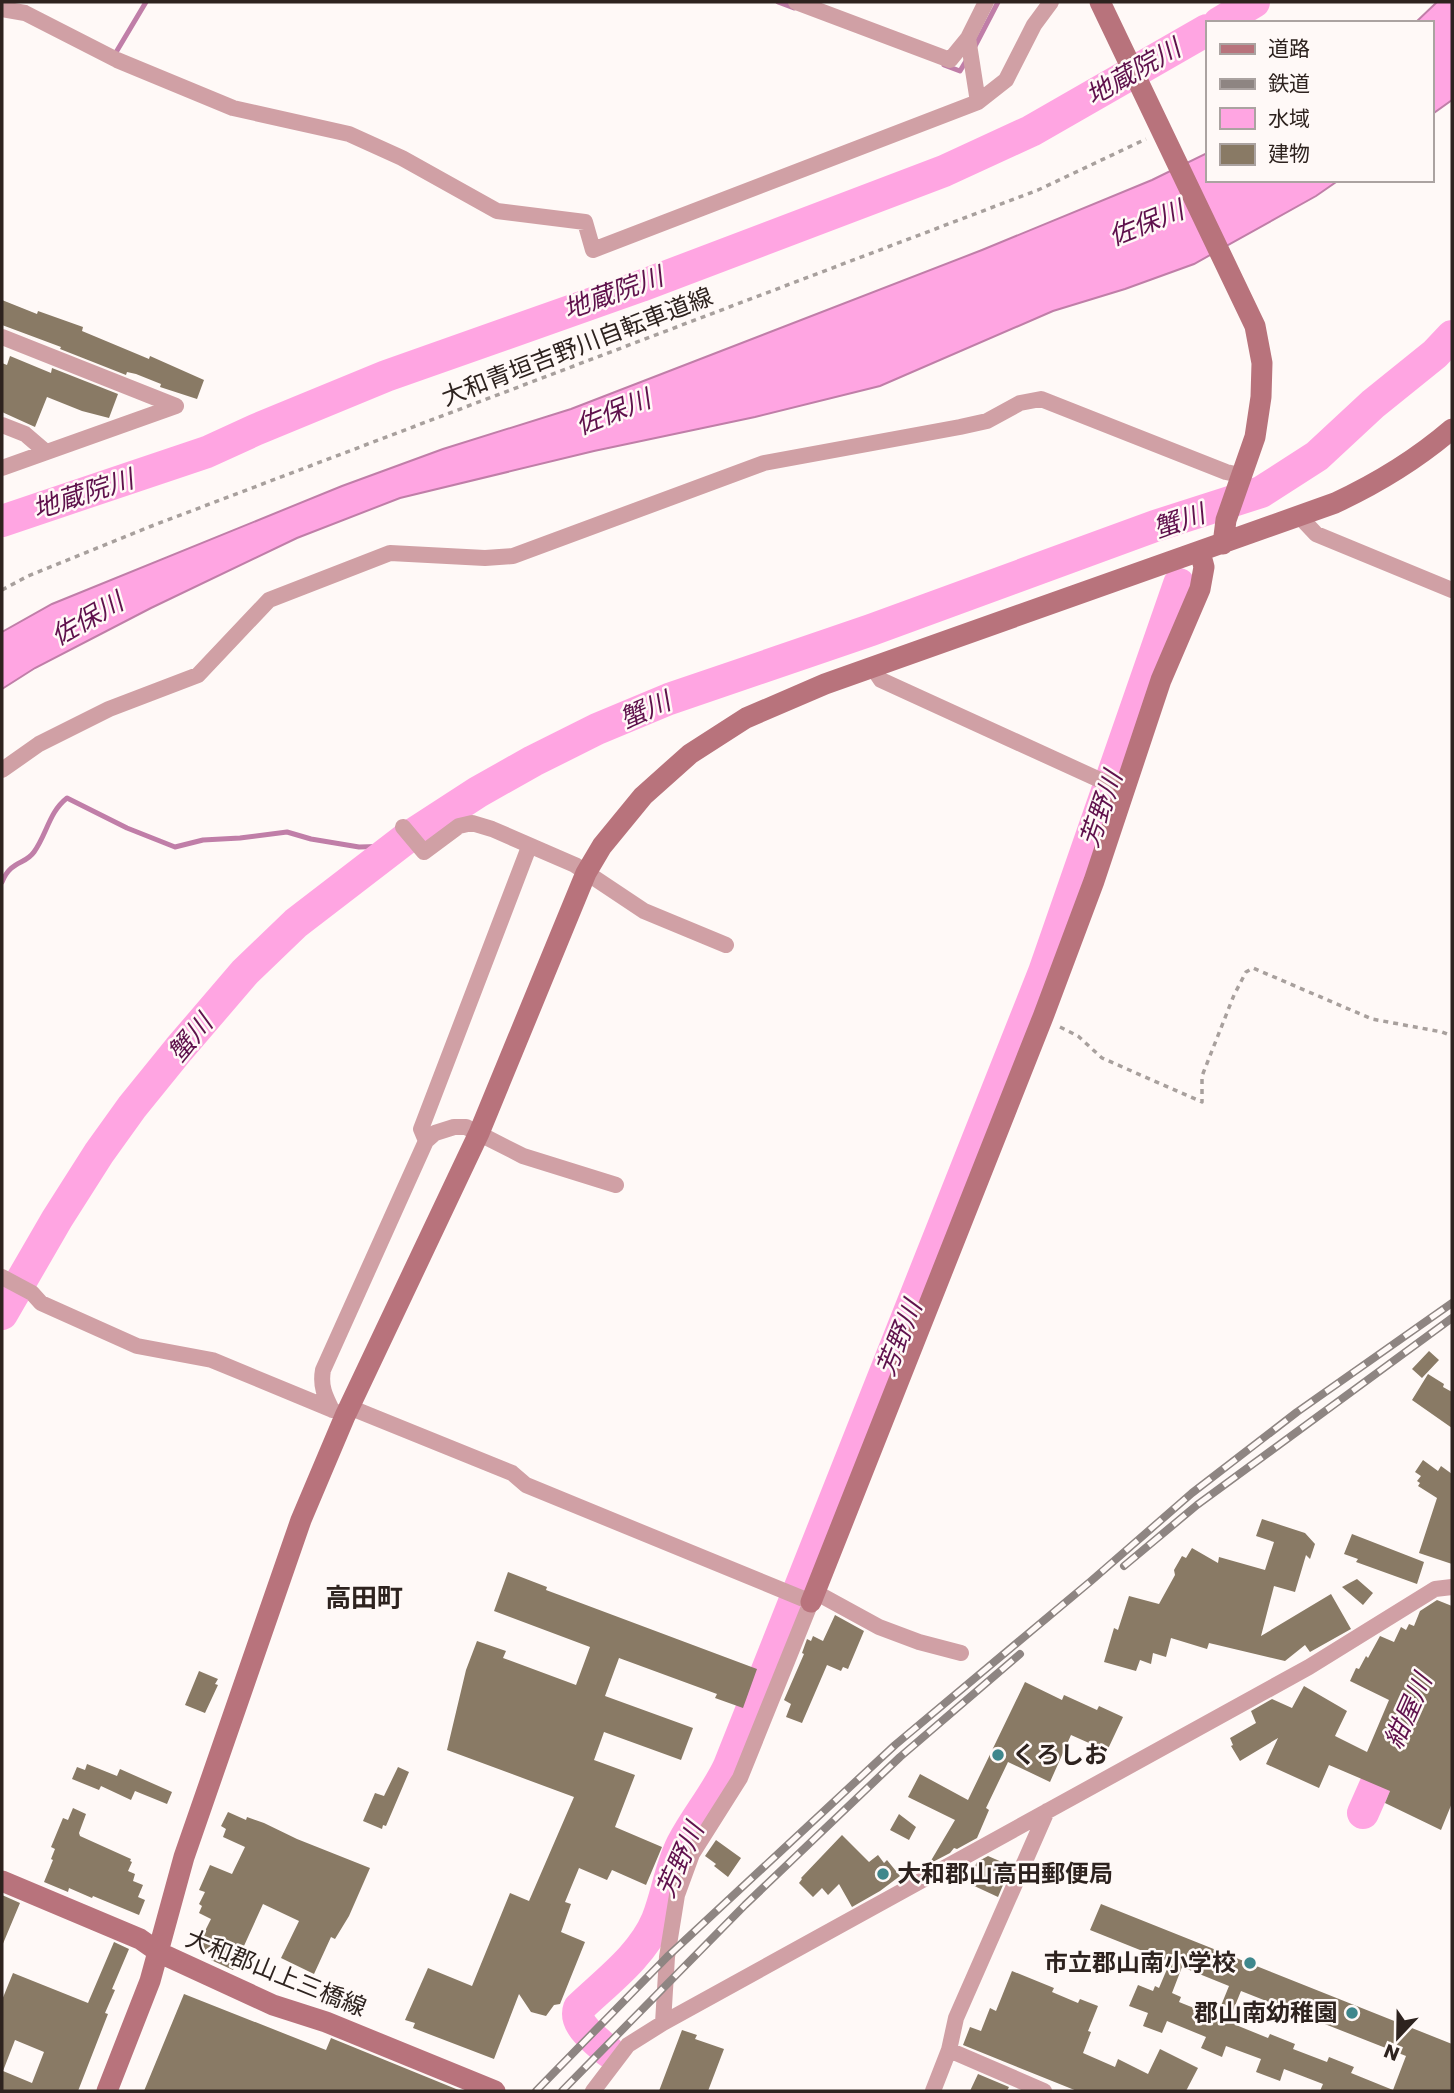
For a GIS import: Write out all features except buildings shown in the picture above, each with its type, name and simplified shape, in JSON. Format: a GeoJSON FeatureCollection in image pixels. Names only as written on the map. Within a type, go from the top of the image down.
{"type":"FeatureCollection","features":[{"type":"Feature","properties":{"kind":"street"},"geometry":{"type":"LineString","coordinates":[[796,2],[950,60],[968,38],[986,2]]}},
{"type":"Feature","properties":{"kind":"street"},"geometry":{"type":"LineString","coordinates":[[2,9],[25,13],[117,60],[233,108],[349,134],[402,158],[497,211],[585,222],[593,250],[978,102],[1006,80],[1034,25],[1051,2]]}},
{"type":"Feature","properties":{"kind":"street"},"geometry":{"type":"LineString","coordinates":[[1100,2],[1255,326],[1262,363],[1261,397],[1255,437],[1226,520],[1223,544]]}},
{"type":"Feature","properties":{"kind":"street"},"geometry":{"type":"LineString","coordinates":[[968,38],[978,102]]}},
{"type":"Feature","properties":{"kind":"street"},"geometry":{"type":"LineString","coordinates":[[2,337],[176,406],[2,468]]}},
{"type":"Feature","properties":{"kind":"street"},"geometry":{"type":"LineString","coordinates":[[2,770],[38,744],[110,709],[198,675],[269,600],[390,553],[485,558],[513,556],[764,463],[974,424],[986,421],[1020,403],[1041,399],[1240,477]]}},
{"type":"Feature","properties":{"kind":"street"},"geometry":{"type":"LineString","coordinates":[[2,425],[24,434],[46,452]]}},
{"type":"Feature","properties":{"kind":"street"},"geometry":{"type":"LineString","coordinates":[[107,2091],[160,1953],[166,1918],[193,1832],[301,1520],[342,1411],[479,1133],[586,873],[602,845],[643,796],[690,754],[746,718],[825,684],[1300,517],[1368,488],[1408,463],[1452,429]]}},
{"type":"Feature","properties":{"kind":"street"},"geometry":{"type":"LineString","coordinates":[[1300,517],[1316,534],[1452,590]]}},
{"type":"Feature","properties":{"kind":"street"},"geometry":{"type":"LineString","coordinates":[[663,2023],[667,1957],[677,1895],[692,1854],[740,1778],[1043,1017],[1094,881],[1161,680],[1199,589],[1204,567],[1200,552]]}},
{"type":"Feature","properties":{"kind":"street"},"geometry":{"type":"LineString","coordinates":[[873,668],[881,680],[1124,791]]}},
{"type":"Feature","properties":{"kind":"street"},"geometry":{"type":"LineString","coordinates":[[403,827],[424,852],[459,827],[472,823],[492,829],[575,865],[644,911],[726,945]]}},
{"type":"Feature","properties":{"kind":"street"},"geometry":{"type":"LineString","coordinates":[[426,1141],[421,1129],[529,847]]}},
{"type":"Feature","properties":{"kind":"street"},"geometry":{"type":"LineString","coordinates":[[342,1411],[323,1393],[323,1370],[426,1141],[435,1133],[454,1127],[466,1127],[523,1156],[616,1185]]}},
{"type":"Feature","properties":{"kind":"street"},"geometry":{"type":"LineString","coordinates":[[4,1278],[32,1293],[41,1303],[137,1346],[212,1360],[512,1473],[526,1485],[788,1592],[813,1597],[879,1627],[919,1642],[961,1653]]}},
{"type":"Feature","properties":{"kind":"street"},"geometry":{"type":"LineString","coordinates":[[593,2091],[628,2045],[663,2023],[1309,1667],[1435,1588],[1452,1587]]}},
{"type":"Feature","properties":{"kind":"street"},"geometry":{"type":"LineString","coordinates":[[933,2091],[949,2050],[956,2018],[1047,1811]]}},
{"type":"Feature","properties":{"kind":"street","name":"大和郡山上三橋線"},"geometry":{"type":"LineString","coordinates":[[2,1881],[140,1939],[160,1953],[273,2005],[326,2022],[495,2091]]}},
{"type":"Feature","properties":{"kind":"street"},"geometry":{"type":"LineString","coordinates":[[949,2050],[1044,2091]]}},
{"type":"Feature","properties":{"kind":"path","name":"大和青垣吉野川自転車道線"},"geometry":{"type":"LineString","coordinates":[[2,590],[28,576],[174,518],[1038,190],[1162,129]]}},
{"type":"Feature","properties":{"kind":"path"},"geometry":{"type":"LineString","coordinates":[[1043,1017],[1078,1036],[1102,1058],[1202,1102],[1202,1076],[1234,995],[1246,972],[1253,968],[1372,1019],[1452,1036]]}},
{"type":"Feature","properties":{"kind":"water"},"geometry":{"type":"Polygon","coordinates":[[[1437,2],[1452,2],[1452,100],[1433,114],[1433,21],[1417,21],[1437,2]]]}},
{"type":"Feature","properties":{"kind":"water","name":"佐保川"},"geometry":{"type":"Polygon","coordinates":[[[1206,153],[1206,182],[1336,182],[1194,264],[1053,311],[880,386],[400,498],[297,538],[151,608],[35,668],[2,689],[2,632],[52,604],[342,486],[443,449],[571,409],[982,250],[1152,180],[1206,153]]]}},
{"type":"Feature","properties":{"kind":"waterway"},"geometry":{"type":"LineString","coordinates":[[115,54],[146,2]]}},
{"type":"Feature","properties":{"kind":"waterway"},"geometry":{"type":"LineString","coordinates":[[778,2],[794,8]]}},
{"type":"Feature","properties":{"kind":"waterway"},"geometry":{"type":"LineString","coordinates":[[973,50],[998,2]]}},
{"type":"Feature","properties":{"kind":"waterway","name":"地蔵院川"},"geometry":{"type":"LineString","coordinates":[[1222,21],[1254,2]]}},
{"type":"Feature","properties":{"kind":"waterway","name":"地蔵院川"},"geometry":{"type":"LineString","coordinates":[[2,521],[207,452],[386,376],[641,286],[944,171],[1031,131],[1206,31]]}},
{"type":"Feature","properties":{"kind":"waterway"},"geometry":{"type":"LineString","coordinates":[[944,65],[960,71],[966,61]]}},
{"type":"Feature","properties":{"kind":"waterway","name":"蟹川"},"geometry":{"type":"LineString","coordinates":[[2,1314],[99,1153],[179,1049],[245,972],[296,923],[404,840],[478,792],[533,761],[597,729],[669,699],[871,630],[1155,526],[1261,492],[1317,456],[1373,404],[1435,354],[1452,336]]}},
{"type":"Feature","properties":{"kind":"waterway","name":"芳野川"},"geometry":{"type":"LineString","coordinates":[[609,2052],[583,2026],[579,2020],[579,2008],[633,1957],[650,1933],[657,1920],[682,1844],[729,1766],[1044,972],[1179,584]]}},
{"type":"Feature","properties":{"kind":"waterway"},"geometry":{"type":"LineString","coordinates":[[2,882],[14,866],[34,852],[52,816],[67,798],[127,828],[175,847],[203,840],[287,832],[359,847],[396,846]]}},
{"type":"Feature","properties":{"kind":"waterway","name":"紺屋川"},"geometry":{"type":"LineString","coordinates":[[1363,1813],[1392,1747]]}},
{"type":"Feature","properties":{"kind":"railway"},"geometry":{"type":"LineString","coordinates":[[536,2091],[667,1957],[895,1745],[1192,1493],[1297,1412],[1452,1303]]}},
{"type":"Feature","properties":{"kind":"railway"},"geometry":{"type":"LineString","coordinates":[[1124,1566],[1197,1505],[1452,1318]]}},
{"type":"Feature","properties":{"kind":"railway"},"geometry":{"type":"LineString","coordinates":[[562,2091],[745,1905],[900,1757],[1020,1654]]}},
{"type":"Feature","properties":{"kind":"place","name":"くろしお"},"geometry":{"type":"Point","coordinates":[998,1755]}},
{"type":"Feature","properties":{"kind":"place","name":"大和郡山高田郵便局"},"geometry":{"type":"Point","coordinates":[883,1874]}},
{"type":"Feature","properties":{"kind":"place","name":"市立郡山南小学校"},"geometry":{"type":"Point","coordinates":[1250,1963]}},
{"type":"Feature","properties":{"kind":"place","name":"郡山南幼稚園"},"geometry":{"type":"Point","coordinates":[1352,2013]}},
{"type":"Feature","properties":{"kind":"district","name":"高田町"},"geometry":{"type":"Point","coordinates":[364,1598]}}]}
